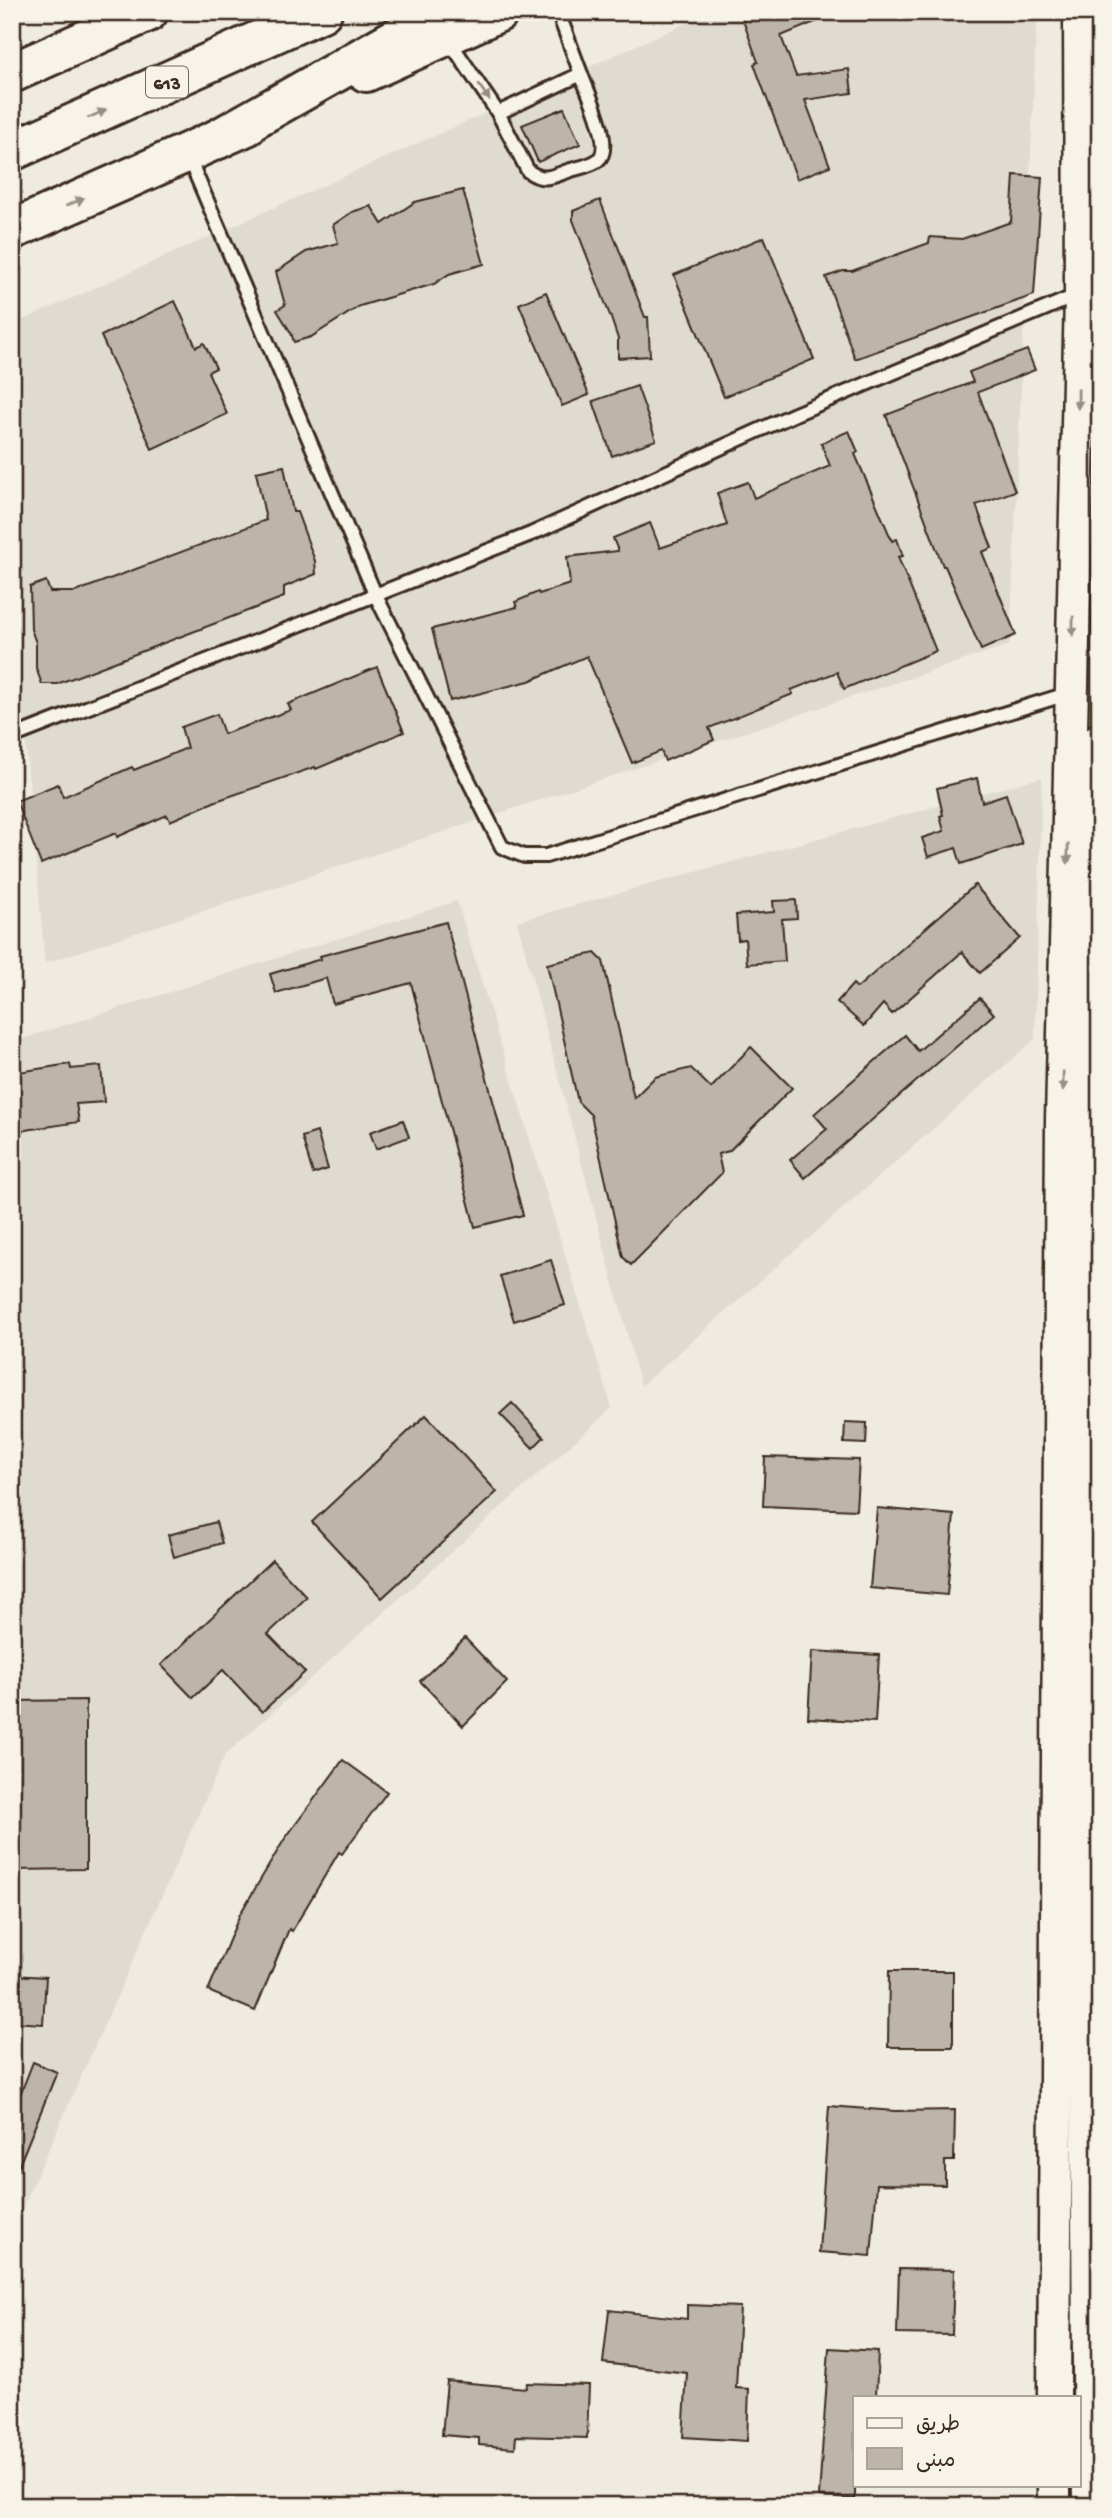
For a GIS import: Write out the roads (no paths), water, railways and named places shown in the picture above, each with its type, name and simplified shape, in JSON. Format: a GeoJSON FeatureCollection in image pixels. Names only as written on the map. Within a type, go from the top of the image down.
{"type":"FeatureCollection","features":[{"type":"Feature","properties":{"kind":"main road"},"geometry":{"type":"LineString","coordinates":[[12,73],[148,12]]}},
{"type":"Feature","properties":{"kind":"main road","name":"613"},"geometry":{"type":"LineString","coordinates":[[12,151],[322,12]]}},
{"type":"Feature","properties":{"kind":"main road"},"geometry":{"type":"LineString","coordinates":[[12,230],[203,146],[443,24],[499,12]]}},
{"type":"Feature","properties":{"kind":"street"},"geometry":{"type":"LineString","coordinates":[[1054,2396],[1062,1120],[1081,294],[1080,12]]}},
{"type":"Feature","properties":{"kind":"street"},"geometry":{"type":"LineString","coordinates":[[1090,2506],[1084,1645],[1100,739]]}},
{"type":"Feature","properties":{"kind":"street"},"geometry":{"type":"LineString","coordinates":[[1054,2486],[1054,2506]]}},
{"type":"Feature","properties":{"kind":"lane"},"geometry":{"type":"LineString","coordinates":[[443,24],[498,113],[528,171],[536,177],[546,179],[599,160],[605,150],[604,138],[558,12]]}},
{"type":"Feature","properties":{"kind":"lane"},"geometry":{"type":"LineString","coordinates":[[498,113],[581,74]]}},
{"type":"Feature","properties":{"kind":"lane"},"geometry":{"type":"LineString","coordinates":[[203,146],[375,594],[502,847],[524,856],[546,856],[1072,693]]}},
{"type":"Feature","properties":{"kind":"lane"},"geometry":{"type":"LineString","coordinates":[[12,737],[531,534],[795,414],[1081,294]]}}]}
